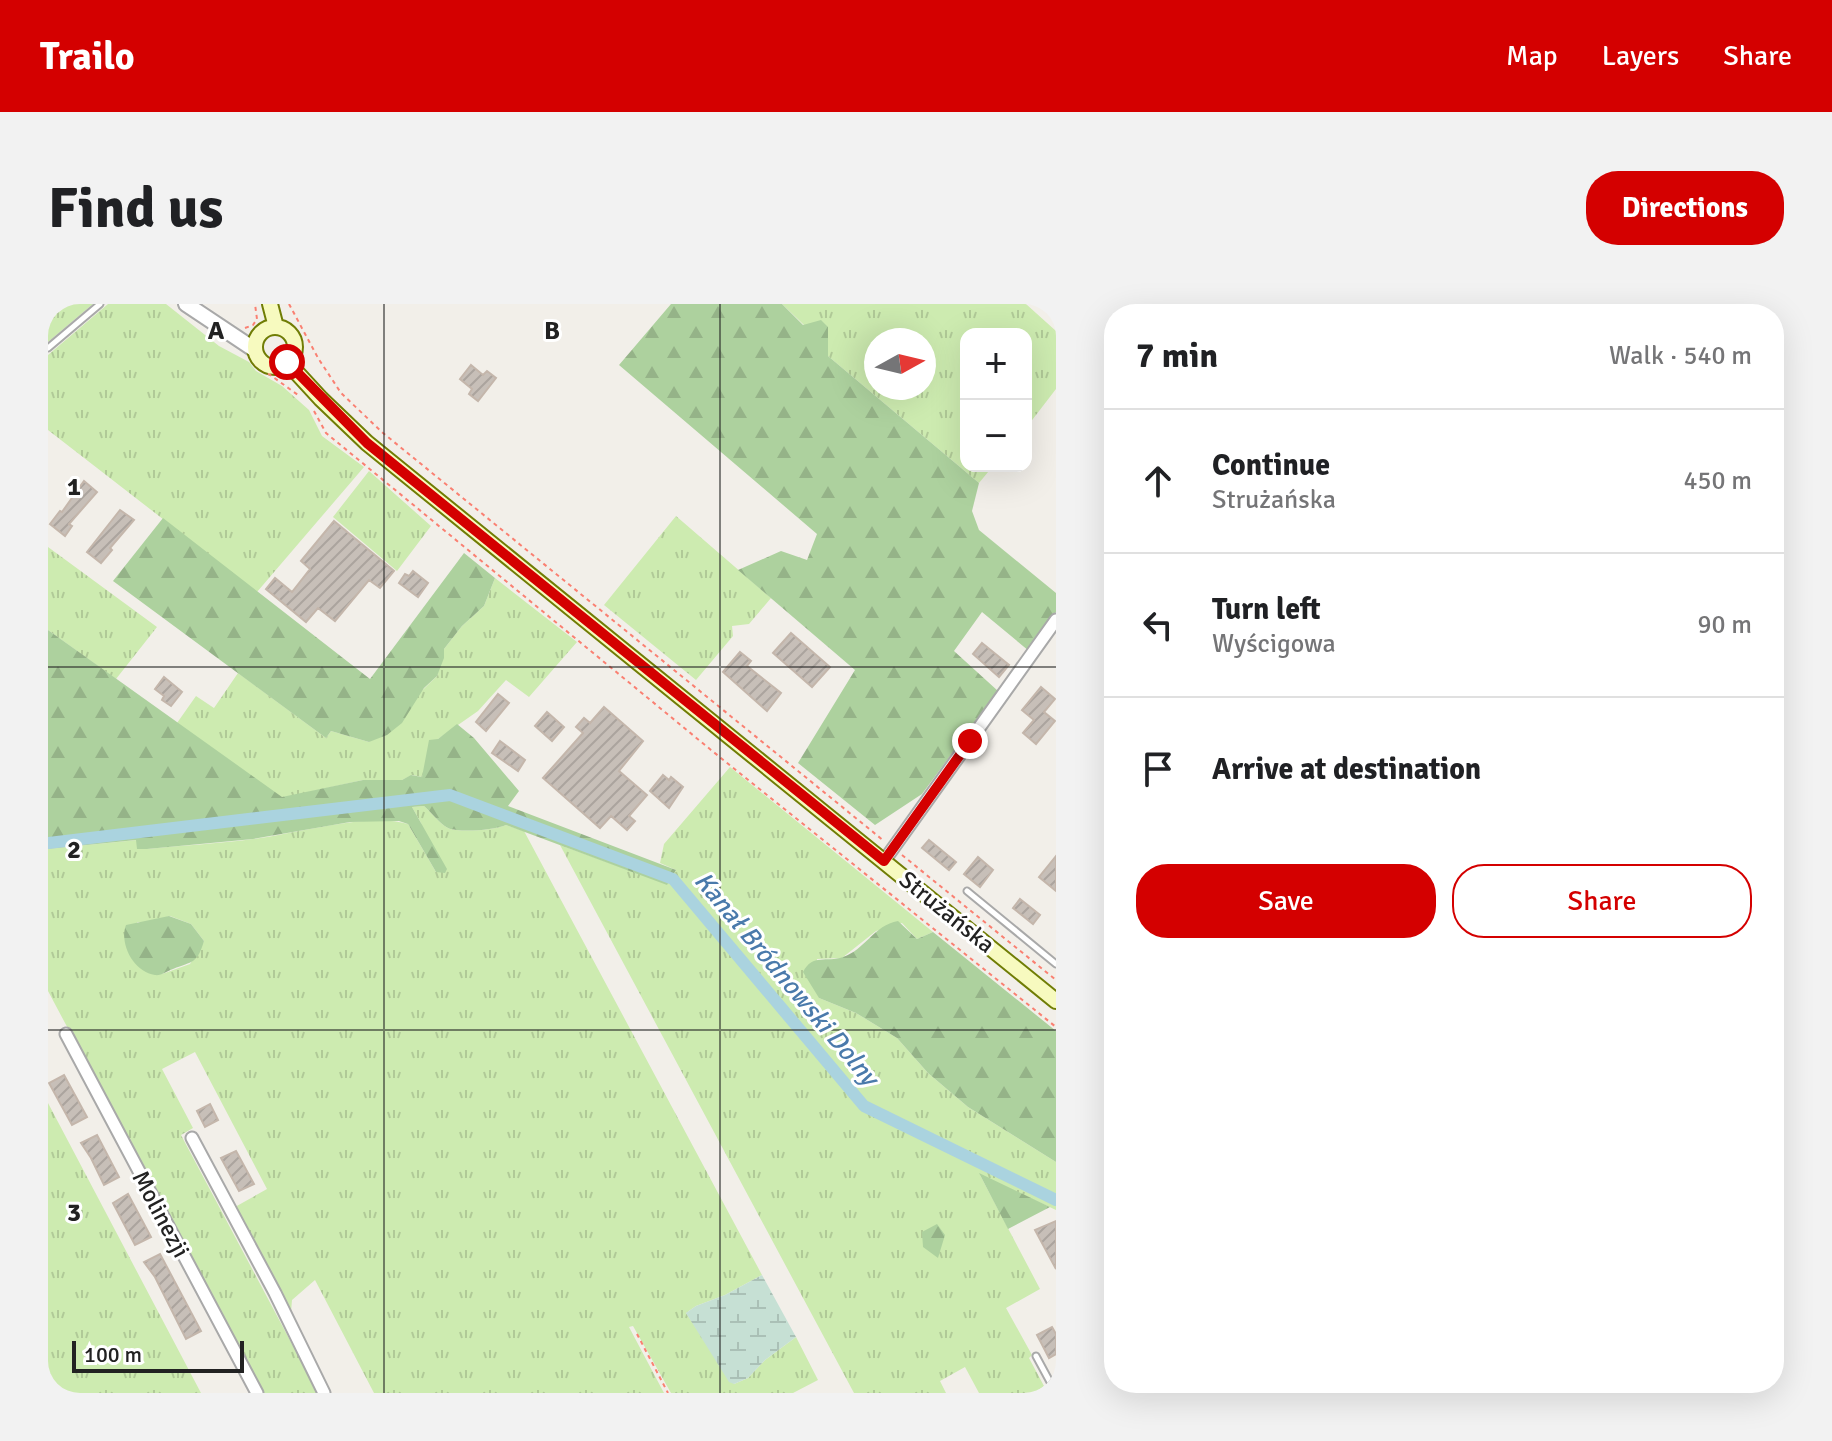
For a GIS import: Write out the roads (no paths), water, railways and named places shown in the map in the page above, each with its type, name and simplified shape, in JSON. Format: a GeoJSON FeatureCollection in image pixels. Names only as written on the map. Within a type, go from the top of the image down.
{"type":"FeatureCollection","features":[{"type":"Feature","properties":{"kind":"main road"},"geometry":{"type":"LineString","coordinates":[[270,304],[276,327]]}},
{"type":"Feature","properties":{"kind":"main road"},"geometry":{"type":"LineString","coordinates":[[269,327],[276,327],[286,330],[294,342],[293,354],[287,362],[277,367],[268,366],[253,354],[258,335],[269,327]]}},
{"type":"Feature","properties":{"kind":"main road","name":"Strużańska"},"geometry":{"type":"LineString","coordinates":[[287,362],[367,443],[1056,1001]]}},
{"type":"Feature","properties":{"kind":"street"},"geometry":{"type":"LineString","coordinates":[[186,304],[253,354]]}},
{"type":"Feature","properties":{"kind":"street"},"geometry":{"type":"LineString","coordinates":[[884,861],[1056,620]]}},
{"type":"Feature","properties":{"kind":"street","name":"Molinezji"},"geometry":{"type":"LineString","coordinates":[[66,1034],[257,1393]]}},
{"type":"Feature","properties":{"kind":"street"},"geometry":{"type":"LineString","coordinates":[[192,1138],[275,1293],[324,1393]]}},
{"type":"Feature","properties":{"kind":"lane"},"geometry":{"type":"LineString","coordinates":[[48,348],[100,304]]}},
{"type":"Feature","properties":{"kind":"lane"},"geometry":{"type":"LineString","coordinates":[[967,891],[1056,964]]}},
{"type":"Feature","properties":{"kind":"lane"},"geometry":{"type":"LineString","coordinates":[[1036,1356],[1056,1393]]}},
{"type":"Feature","properties":{"kind":"waterway","name":"Kanał Bródnowski Dolny"},"geometry":{"type":"LineString","coordinates":[[48,843],[450,795],[673,879],[864,1106],[1056,1200]]}}]}
